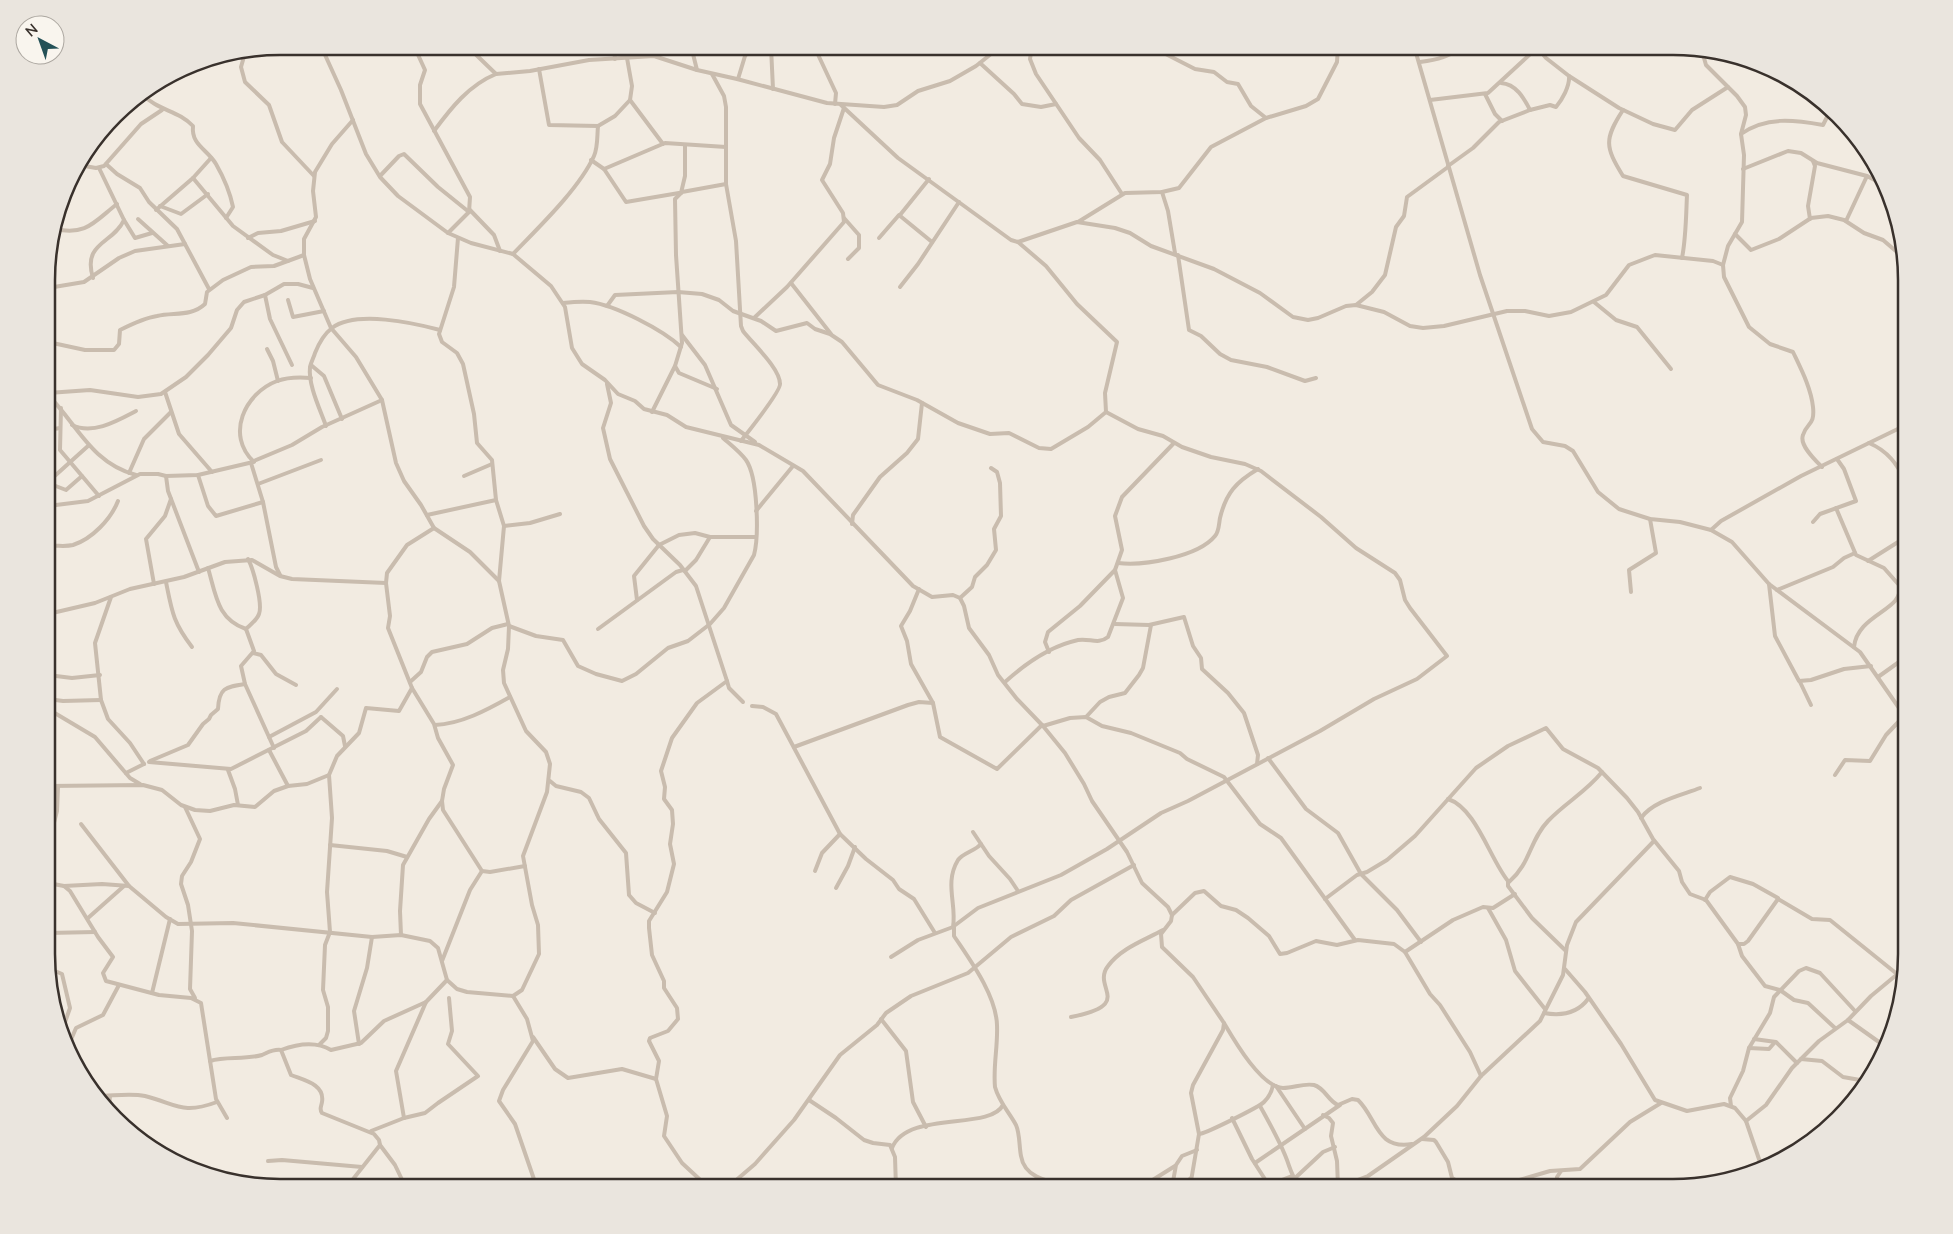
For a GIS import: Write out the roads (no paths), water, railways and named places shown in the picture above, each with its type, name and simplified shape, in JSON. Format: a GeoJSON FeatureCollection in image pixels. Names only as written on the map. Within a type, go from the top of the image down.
{"type":"FeatureCollection","features":[{"type":"Feature","properties":{"kind":"street"},"geometry":{"type":"LineString","coordinates":[[325,55],[366,154],[380,176],[398,196],[448,233],[458,238],[513,254],[551,286],[563,303],[572,348],[577,358],[589,370],[606,380],[622,397],[635,401],[644,409],[667,415],[686,427],[758,445]]}},
{"type":"Feature","properties":{"kind":"street"},"geometry":{"type":"LineString","coordinates":[[418,55],[424,70],[420,85],[420,104],[467,188],[470,211]]}},
{"type":"Feature","properties":{"kind":"street"},"geometry":{"type":"LineString","coordinates":[[476,55],[496,74]]}},
{"type":"Feature","properties":{"kind":"street"},"geometry":{"type":"LineString","coordinates":[[615,55],[615,59]]}},
{"type":"Feature","properties":{"kind":"street"},"geometry":{"type":"LineString","coordinates":[[693,55],[697,70]]}},
{"type":"Feature","properties":{"kind":"street"},"geometry":{"type":"LineString","coordinates":[[738,79],[745,55]]}},
{"type":"Feature","properties":{"kind":"street"},"geometry":{"type":"LineString","coordinates":[[773,55],[773,89]]}},
{"type":"Feature","properties":{"kind":"street"},"geometry":{"type":"LineString","coordinates":[[818,55],[836,93],[834,104]]}},
{"type":"Feature","properties":{"kind":"street"},"geometry":{"type":"LineString","coordinates":[[434,131],[452,106],[484,79],[496,74],[589,60],[654,56],[712,74],[842,106],[890,107],[897,105],[918,90],[950,81],[990,55]]}},
{"type":"Feature","properties":{"kind":"street"},"geometry":{"type":"LineString","coordinates":[[1032,55],[1032,67],[1079,138],[1100,160],[1122,194]]}},
{"type":"Feature","properties":{"kind":"street"},"geometry":{"type":"LineString","coordinates":[[1168,55],[1196,69],[1214,72],[1227,82],[1238,84],[1251,106],[1266,118]]}},
{"type":"Feature","properties":{"kind":"street"},"geometry":{"type":"LineString","coordinates":[[1018,242],[1077,222],[1122,194],[1162,192],[1181,187],[1213,146],[1266,118],[1306,106],[1318,100],[1337,62],[1337,55]]}},
{"type":"Feature","properties":{"kind":"street"},"geometry":{"type":"LineString","coordinates":[[1417,55],[1448,167],[1494,314],[1532,429],[1537,437],[1546,443],[1564,446],[1573,451],[1598,492],[1612,506],[1650,519],[1680,522],[1711,530],[1736,546],[1769,584],[1854,647],[1871,666],[1898,707]]}},
{"type":"Feature","properties":{"kind":"street"},"geometry":{"type":"LineString","coordinates":[[1420,62],[1441,59],[1451,55]]}},
{"type":"Feature","properties":{"kind":"street"},"geometry":{"type":"LineString","coordinates":[[1430,100],[1485,94],[1501,83],[1529,55]]}},
{"type":"Feature","properties":{"kind":"street"},"geometry":{"type":"LineString","coordinates":[[1546,55],[1569,76],[1623,110],[1653,124],[1675,130],[1692,110],[1728,87]]}},
{"type":"Feature","properties":{"kind":"street"},"geometry":{"type":"LineString","coordinates":[[1704,57],[1706,65],[1745,107],[1746,121],[1741,134],[1743,169],[1742,222],[1735,234],[1723,265],[1724,277],[1749,327],[1770,344],[1793,352],[1806,381],[1812,404],[1812,422],[1804,432],[1802,439],[1810,454],[1822,467]]}},
{"type":"Feature","properties":{"kind":"street"},"geometry":{"type":"LineString","coordinates":[[244,58],[241,67],[245,82],[269,105],[282,142],[314,176]]}},
{"type":"Feature","properties":{"kind":"street"},"geometry":{"type":"LineString","coordinates":[[539,68],[549,125],[598,126],[614,116],[630,100],[632,86],[627,58]]}},
{"type":"Feature","properties":{"kind":"street"},"geometry":{"type":"LineString","coordinates":[[980,63],[1014,94],[1022,104],[1041,107],[1056,104]]}},
{"type":"Feature","properties":{"kind":"street"},"geometry":{"type":"LineString","coordinates":[[712,74],[724,96],[726,107],[726,184],[736,242],[743,331],[778,374],[780,383],[777,393],[741,440]]}},
{"type":"Feature","properties":{"kind":"street"},"geometry":{"type":"LineString","coordinates":[[1356,305],[1372,292],[1386,275],[1396,227],[1404,216],[1407,197],[1448,167],[1503,121],[1530,110],[1550,105],[1556,107],[1564,93],[1569,76]]}},
{"type":"Feature","properties":{"kind":"street"},"geometry":{"type":"LineString","coordinates":[[1501,83],[1510,85],[1517,91],[1530,110]]}},
{"type":"Feature","properties":{"kind":"street"},"geometry":{"type":"LineString","coordinates":[[1485,94],[1495,114],[1503,121]]}},
{"type":"Feature","properties":{"kind":"street"},"geometry":{"type":"LineString","coordinates":[[146,99],[162,110],[188,121],[193,126],[192,134],[197,144],[211,158],[230,194],[233,208],[226,218]]}},
{"type":"Feature","properties":{"kind":"street"},"geometry":{"type":"LineString","coordinates":[[630,100],[663,144]]}},
{"type":"Feature","properties":{"kind":"street"},"geometry":{"type":"LineString","coordinates":[[842,106],[898,158],[1042,261],[1077,304],[1117,341],[1105,393],[1106,412]]}},
{"type":"Feature","properties":{"kind":"street"},"geometry":{"type":"LineString","coordinates":[[842,106],[830,164],[822,180],[844,218],[859,233],[859,248],[848,259]]}},
{"type":"Feature","properties":{"kind":"street"},"geometry":{"type":"LineString","coordinates":[[86,166],[99,168],[106,164],[141,124],[162,110]]}},
{"type":"Feature","properties":{"kind":"street"},"geometry":{"type":"LineString","coordinates":[[1623,110],[1608,139],[1614,160],[1623,176],[1687,196],[1682,258]]}},
{"type":"Feature","properties":{"kind":"street"},"geometry":{"type":"LineString","coordinates":[[1741,134],[1768,121],[1806,122],[1823,125],[1827,116]]}},
{"type":"Feature","properties":{"kind":"street"},"geometry":{"type":"LineString","coordinates":[[353,120],[332,144],[314,176],[315,221],[304,240],[304,256],[314,288],[331,328],[356,357],[382,400],[398,470],[434,528],[470,552],[500,581]]}},
{"type":"Feature","properties":{"kind":"street"},"geometry":{"type":"LineString","coordinates":[[513,254],[567,195],[591,160],[596,147],[598,126]]}},
{"type":"Feature","properties":{"kind":"street"},"geometry":{"type":"LineString","coordinates":[[604,169],[663,144],[726,147]]}},
{"type":"Feature","properties":{"kind":"street"},"geometry":{"type":"LineString","coordinates":[[652,412],[675,366],[681,348],[682,335],[674,209],[675,199],[680,193],[685,176],[685,146]]}},
{"type":"Feature","properties":{"kind":"street"},"geometry":{"type":"LineString","coordinates":[[1743,169],[1788,151],[1801,153],[1813,161],[1867,176],[1875,180]]}},
{"type":"Feature","properties":{"kind":"street"},"geometry":{"type":"LineString","coordinates":[[380,176],[388,170],[399,156],[404,154],[446,194],[470,211],[494,235],[500,250]]}},
{"type":"Feature","properties":{"kind":"street"},"geometry":{"type":"LineString","coordinates":[[158,208],[193,178],[211,158]]}},
{"type":"Feature","properties":{"kind":"street"},"geometry":{"type":"LineString","coordinates":[[591,160],[604,169],[626,202],[726,184]]}},
{"type":"Feature","properties":{"kind":"street"},"geometry":{"type":"LineString","coordinates":[[1810,219],[1808,206],[1815,166],[1813,161]]}},
{"type":"Feature","properties":{"kind":"street"},"geometry":{"type":"LineString","coordinates":[[106,164],[117,174],[140,188],[177,228],[209,289]]}},
{"type":"Feature","properties":{"kind":"street"},"geometry":{"type":"LineString","coordinates":[[99,168],[124,220],[135,238],[152,233]]}},
{"type":"Feature","properties":{"kind":"street"},"geometry":{"type":"LineString","coordinates":[[1846,221],[1867,176]]}},
{"type":"Feature","properties":{"kind":"street"},"geometry":{"type":"LineString","coordinates":[[193,178],[226,218],[248,238],[273,255],[288,261]]}},
{"type":"Feature","properties":{"kind":"street"},"geometry":{"type":"LineString","coordinates":[[879,238],[929,179]]}},
{"type":"Feature","properties":{"kind":"street"},"geometry":{"type":"LineString","coordinates":[[1162,192],[1177,254],[1189,330],[1201,336],[1232,360],[1267,367],[1305,382],[1316,378]]}},
{"type":"Feature","properties":{"kind":"street"},"geometry":{"type":"LineString","coordinates":[[158,208],[181,214],[208,194]]}},
{"type":"Feature","properties":{"kind":"street"},"geometry":{"type":"LineString","coordinates":[[900,287],[959,202]]}},
{"type":"Feature","properties":{"kind":"street"},"geometry":{"type":"LineString","coordinates":[[61,230],[76,232],[82,230],[92,225],[117,204]]}},
{"type":"Feature","properties":{"kind":"street"},"geometry":{"type":"LineString","coordinates":[[448,233],[470,211]]}},
{"type":"Feature","properties":{"kind":"street"},"geometry":{"type":"LineString","coordinates":[[900,215],[932,242]]}},
{"type":"Feature","properties":{"kind":"street"},"geometry":{"type":"LineString","coordinates":[[1735,234],[1751,250],[1779,239],[1810,219],[1828,216],[1846,221],[1870,236],[1886,243],[1896,252]]}},
{"type":"Feature","properties":{"kind":"street"},"geometry":{"type":"LineString","coordinates":[[754,318],[791,283],[814,254],[841,226],[844,218]]}},
{"type":"Feature","properties":{"kind":"street"},"geometry":{"type":"LineString","coordinates":[[138,219],[168,246]]}},
{"type":"Feature","properties":{"kind":"street"},"geometry":{"type":"LineString","coordinates":[[93,278],[89,264],[93,252],[124,220]]}},
{"type":"Feature","properties":{"kind":"street"},"geometry":{"type":"LineString","coordinates":[[248,238],[315,221]]}},
{"type":"Feature","properties":{"kind":"street"},"geometry":{"type":"LineString","coordinates":[[1077,222],[1124,231],[1151,246],[1203,264],[1260,293],[1288,315],[1300,320],[1318,318],[1346,306],[1356,305],[1384,312],[1410,326],[1423,328],[1444,326],[1516,310],[1551,316],[1571,312],[1606,295],[1630,265],[1655,255],[1696,261],[1713,261],[1723,265]]}},
{"type":"Feature","properties":{"kind":"street"},"geometry":{"type":"LineString","coordinates":[[81,824],[127,886],[178,924],[220,923],[372,937],[401,936],[435,944],[447,980],[452,986],[467,992],[513,996],[522,990],[539,954],[538,925],[532,905],[523,856],[550,781],[549,758],[530,737],[510,697],[503,670],[508,649],[509,625],[500,581],[504,526],[496,500],[492,464],[489,455],[477,443],[474,414],[463,364],[457,353],[442,342],[440,330],[454,287],[458,238]]}},
{"type":"Feature","properties":{"kind":"street"},"geometry":{"type":"LineString","coordinates":[[55,287],[84,282],[93,278],[110,263],[127,254],[185,244]]}},
{"type":"Feature","properties":{"kind":"street"},"geometry":{"type":"LineString","coordinates":[[55,344],[85,350],[114,350],[119,344],[120,330],[152,317],[186,314],[205,304],[206,294],[209,289],[251,267],[274,266],[304,256]]}},
{"type":"Feature","properties":{"kind":"street"},"geometry":{"type":"LineString","coordinates":[[791,283],[832,335]]}},
{"type":"Feature","properties":{"kind":"street"},"geometry":{"type":"LineString","coordinates":[[55,393],[98,390],[138,397],[165,392],[186,377],[208,355],[231,328],[237,310],[244,302],[265,295],[284,284],[298,284],[314,288]]}},
{"type":"Feature","properties":{"kind":"street"},"geometry":{"type":"LineString","coordinates":[[607,306],[615,295],[678,292],[713,297],[741,314],[754,318],[776,331],[807,323],[842,342],[878,385],[967,426],[992,434],[1008,433],[1038,447],[1055,448],[1088,427],[1106,412]]}},
{"type":"Feature","properties":{"kind":"street"},"geometry":{"type":"LineString","coordinates":[[265,295],[270,319],[292,365]]}},
{"type":"Feature","properties":{"kind":"street"},"geometry":{"type":"LineString","coordinates":[[288,300],[294,317],[324,311]]}},
{"type":"Feature","properties":{"kind":"street"},"geometry":{"type":"LineString","coordinates":[[563,303],[590,302],[607,306],[651,327],[681,348]]}},
{"type":"Feature","properties":{"kind":"street"},"geometry":{"type":"LineString","coordinates":[[1594,302],[1616,320],[1637,327],[1671,369]]}},
{"type":"Feature","properties":{"kind":"street"},"geometry":{"type":"LineString","coordinates":[[326,426],[311,378],[311,365],[321,340],[331,328],[345,323],[379,320],[402,321],[440,330]]}},
{"type":"Feature","properties":{"kind":"street"},"geometry":{"type":"LineString","coordinates":[[682,335],[705,365],[717,389],[728,421],[758,445],[805,473],[852,524],[876,544],[914,586],[932,598],[953,596],[960,598],[964,606],[969,628],[989,655],[1005,682],[1025,709],[1042,725],[1065,753],[1084,784],[1092,802],[1134,865],[1142,883],[1162,899],[1172,915]]}},
{"type":"Feature","properties":{"kind":"street"},"geometry":{"type":"LineString","coordinates":[[267,349],[273,361],[278,381]]}},
{"type":"Feature","properties":{"kind":"street"},"geometry":{"type":"LineString","coordinates":[[311,365],[324,376],[342,419]]}},
{"type":"Feature","properties":{"kind":"street"},"geometry":{"type":"LineString","coordinates":[[675,366],[680,373],[717,389]]}},
{"type":"Feature","properties":{"kind":"street"},"geometry":{"type":"LineString","coordinates":[[281,576],[276,567],[264,502],[252,462],[242,442],[241,415],[249,402],[265,388],[278,381],[311,378]]}},
{"type":"Feature","properties":{"kind":"street"},"geometry":{"type":"LineString","coordinates":[[606,380],[611,403],[603,433],[610,459],[636,512],[659,545],[680,564],[696,586],[710,624],[729,688],[743,702]]}},
{"type":"Feature","properties":{"kind":"street"},"geometry":{"type":"LineString","coordinates":[[165,392],[179,434],[212,472]]}},
{"type":"Feature","properties":{"kind":"street"},"geometry":{"type":"LineString","coordinates":[[55,402],[88,446],[128,474],[149,473],[166,476],[198,475],[252,462],[292,445],[326,426],[382,400]]}},
{"type":"Feature","properties":{"kind":"street"},"geometry":{"type":"LineString","coordinates":[[852,524],[853,515],[880,477],[907,452],[918,438],[922,404]]}},
{"type":"Feature","properties":{"kind":"street"},"geometry":{"type":"LineString","coordinates":[[61,408],[60,428],[62,435],[59,443],[60,450],[98,496]]}},
{"type":"Feature","properties":{"kind":"street"},"geometry":{"type":"LineString","coordinates":[[72,426],[89,430],[113,424],[136,411]]}},
{"type":"Feature","properties":{"kind":"street"},"geometry":{"type":"LineString","coordinates":[[128,474],[144,439],[171,412]]}},
{"type":"Feature","properties":{"kind":"street"},"geometry":{"type":"LineString","coordinates":[[891,957],[934,932],[953,927],[978,908],[1061,875],[1107,849],[1161,813],[1228,780],[1374,699],[1417,679],[1447,656],[1407,603],[1400,580],[1395,572],[1356,548],[1321,517],[1258,469],[1211,457],[1174,443],[1158,434],[1138,429],[1106,412]]}},
{"type":"Feature","properties":{"kind":"street"},"geometry":{"type":"LineString","coordinates":[[55,429],[60,428]]}},
{"type":"Feature","properties":{"kind":"street"},"geometry":{"type":"LineString","coordinates":[[1711,530],[1721,521],[1898,429]]}},
{"type":"Feature","properties":{"kind":"street"},"geometry":{"type":"LineString","coordinates":[[410,682],[421,672],[427,657],[432,652],[467,644],[492,628],[509,625],[536,636],[563,640],[578,666],[587,671],[622,681],[636,674],[668,648],[688,640],[710,624],[724,608],[754,556],[756,489],[749,465],[722,437]]}},
{"type":"Feature","properties":{"kind":"street"},"geometry":{"type":"LineString","coordinates":[[1049,652],[1045,642],[1048,632],[1080,606],[1115,570],[1122,546],[1116,520],[1119,502],[1174,443]]}},
{"type":"Feature","properties":{"kind":"street"},"geometry":{"type":"LineString","coordinates":[[1869,443],[1878,446],[1894,461],[1898,468]]}},
{"type":"Feature","properties":{"kind":"street"},"geometry":{"type":"LineString","coordinates":[[55,476],[88,446]]}},
{"type":"Feature","properties":{"kind":"street"},"geometry":{"type":"LineString","coordinates":[[1813,522],[1820,514],[1851,503],[1856,499],[1844,469],[1837,459]]}},
{"type":"Feature","properties":{"kind":"street"},"geometry":{"type":"LineString","coordinates":[[258,484],[321,460]]}},
{"type":"Feature","properties":{"kind":"street"},"geometry":{"type":"LineString","coordinates":[[464,476],[492,464]]}},
{"type":"Feature","properties":{"kind":"street"},"geometry":{"type":"LineString","coordinates":[[756,511],[793,466]]}},
{"type":"Feature","properties":{"kind":"street"},"geometry":{"type":"LineString","coordinates":[[960,598],[972,587],[975,577],[987,565],[996,548],[994,529],[1001,516],[1000,484],[997,472],[991,468]]}},
{"type":"Feature","properties":{"kind":"street"},"geometry":{"type":"LineString","coordinates":[[1118,563],[1141,564],[1175,557],[1212,539],[1217,534],[1222,510],[1229,491],[1238,482],[1258,469]]}},
{"type":"Feature","properties":{"kind":"street"},"geometry":{"type":"LineString","coordinates":[[55,506],[77,503],[98,496],[136,475]]}},
{"type":"Feature","properties":{"kind":"street"},"geometry":{"type":"LineString","coordinates":[[198,475],[204,496],[214,515],[220,516],[264,502]]}},
{"type":"Feature","properties":{"kind":"street"},"geometry":{"type":"LineString","coordinates":[[55,485],[66,490],[82,476]]}},
{"type":"Feature","properties":{"kind":"street"},"geometry":{"type":"LineString","coordinates":[[166,476],[170,499],[199,572]]}},
{"type":"Feature","properties":{"kind":"street"},"geometry":{"type":"LineString","coordinates":[[154,584],[146,539],[165,516],[170,499]]}},
{"type":"Feature","properties":{"kind":"street"},"geometry":{"type":"LineString","coordinates":[[427,515],[496,500]]}},
{"type":"Feature","properties":{"kind":"street"},"geometry":{"type":"LineString","coordinates":[[55,546],[72,545],[91,534],[114,510],[118,501]]}},
{"type":"Feature","properties":{"kind":"street"},"geometry":{"type":"LineString","coordinates":[[1836,508],[1855,554],[1886,570],[1898,584]]}},
{"type":"Feature","properties":{"kind":"street"},"geometry":{"type":"LineString","coordinates":[[504,526],[530,523],[560,514]]}},
{"type":"Feature","properties":{"kind":"street"},"geometry":{"type":"LineString","coordinates":[[1630,592],[1629,570],[1656,553],[1650,519]]}},
{"type":"Feature","properties":{"kind":"street"},"geometry":{"type":"LineString","coordinates":[[434,528],[402,551],[389,569],[386,582],[390,608],[389,632],[412,688],[435,726],[438,738],[452,765],[444,789],[443,810],[482,871]]}},
{"type":"Feature","properties":{"kind":"street"},"geometry":{"type":"LineString","coordinates":[[636,600],[634,576],[659,545],[684,534],[695,533],[710,537],[755,537]]}},
{"type":"Feature","properties":{"kind":"street"},"geometry":{"type":"LineString","coordinates":[[598,629],[676,572],[684,571],[696,560],[710,537]]}},
{"type":"Feature","properties":{"kind":"street"},"geometry":{"type":"LineString","coordinates":[[1868,561],[1898,542]]}},
{"type":"Feature","properties":{"kind":"street"},"geometry":{"type":"LineString","coordinates":[[1777,590],[1835,566],[1844,558],[1855,554]]}},
{"type":"Feature","properties":{"kind":"street"},"geometry":{"type":"LineString","coordinates":[[246,629],[258,616],[260,610],[256,581],[248,559]]}},
{"type":"Feature","properties":{"kind":"street"},"geometry":{"type":"LineString","coordinates":[[55,612],[84,606],[130,589],[166,582],[224,562],[248,559],[260,563],[281,576],[292,579],[386,582]]}},
{"type":"Feature","properties":{"kind":"street"},"geometry":{"type":"LineString","coordinates":[[208,568],[218,606],[229,620],[246,629],[253,645],[253,653],[242,664],[245,684],[288,786]]}},
{"type":"Feature","properties":{"kind":"street"},"geometry":{"type":"LineString","coordinates":[[1005,682],[1029,661],[1049,652],[1079,640],[1103,641],[1110,635],[1123,598],[1115,570]]}},
{"type":"Feature","properties":{"kind":"street"},"geometry":{"type":"LineString","coordinates":[[166,582],[173,618],[178,629],[192,647]]}},
{"type":"Feature","properties":{"kind":"street"},"geometry":{"type":"LineString","coordinates":[[1769,584],[1775,636],[1811,705]]}},
{"type":"Feature","properties":{"kind":"street"},"geometry":{"type":"LineString","coordinates":[[919,589],[910,612],[901,626],[907,641],[911,664],[932,703],[940,737],[995,769],[1011,757],[1042,725],[1086,717],[1100,702],[1109,697],[1125,693],[1143,668],[1151,624]]}},
{"type":"Feature","properties":{"kind":"street"},"geometry":{"type":"LineString","coordinates":[[111,597],[96,641],[101,700],[108,719],[147,763]]}},
{"type":"Feature","properties":{"kind":"street"},"geometry":{"type":"LineString","coordinates":[[1854,647],[1862,625],[1898,599]]}},
{"type":"Feature","properties":{"kind":"street"},"geometry":{"type":"LineString","coordinates":[[1115,624],[1151,624],[1181,616],[1185,619],[1193,646],[1201,658],[1200,665],[1244,713],[1258,755],[1257,764]]}},
{"type":"Feature","properties":{"kind":"street"},"geometry":{"type":"LineString","coordinates":[[253,653],[261,655],[276,674],[296,685]]}},
{"type":"Feature","properties":{"kind":"street"},"geometry":{"type":"LineString","coordinates":[[1878,677],[1898,663]]}},
{"type":"Feature","properties":{"kind":"street"},"geometry":{"type":"LineString","coordinates":[[1800,682],[1844,668],[1871,666]]}},
{"type":"Feature","properties":{"kind":"street"},"geometry":{"type":"LineString","coordinates":[[55,676],[72,678],[100,675]]}},
{"type":"Feature","properties":{"kind":"street"},"geometry":{"type":"LineString","coordinates":[[699,1179],[682,1163],[666,1140],[667,1116],[656,1079],[659,1061],[649,1041],[650,1038],[668,1031],[678,1019],[676,1008],[664,988],[664,981],[652,955],[649,928],[650,921],[670,886],[674,864],[670,839],[673,818],[672,810],[664,799],[665,791],[662,768],[672,738],[696,704],[727,681]]}},
{"type":"Feature","properties":{"kind":"street"},"geometry":{"type":"LineString","coordinates":[[126,773],[188,746],[218,708],[219,697],[223,690],[230,686],[245,684]]}},
{"type":"Feature","properties":{"kind":"street"},"geometry":{"type":"LineString","coordinates":[[320,1044],[326,1038],[328,1031],[328,1007],[323,990],[325,945],[330,932],[327,892],[332,818],[329,775],[334,762],[345,746],[359,733],[367,707],[399,712],[412,688]]}},
{"type":"Feature","properties":{"kind":"street"},"geometry":{"type":"LineString","coordinates":[[269,738],[316,712],[337,689]]}},
{"type":"Feature","properties":{"kind":"street"},"geometry":{"type":"LineString","coordinates":[[435,726],[446,725],[482,712],[510,697]]}},
{"type":"Feature","properties":{"kind":"street"},"geometry":{"type":"LineString","coordinates":[[55,700],[70,702],[101,700]]}},
{"type":"Feature","properties":{"kind":"street"},"geometry":{"type":"LineString","coordinates":[[794,747],[908,705],[919,702],[932,703]]}},
{"type":"Feature","properties":{"kind":"street"},"geometry":{"type":"LineString","coordinates":[[752,706],[758,706],[774,712],[794,747],[822,804],[840,834],[866,859],[893,880],[898,889],[914,899],[934,932]]}},
{"type":"Feature","properties":{"kind":"street"},"geometry":{"type":"LineString","coordinates":[[316,712],[343,736],[345,746]]}},
{"type":"Feature","properties":{"kind":"street"},"geometry":{"type":"LineString","coordinates":[[55,714],[95,737],[126,773],[142,785]]}},
{"type":"Feature","properties":{"kind":"street"},"geometry":{"type":"LineString","coordinates":[[147,763],[172,762],[196,768],[228,770],[306,731],[321,717]]}},
{"type":"Feature","properties":{"kind":"street"},"geometry":{"type":"LineString","coordinates":[[1086,717],[1102,726],[1131,733],[1180,753],[1187,759],[1216,772],[1228,780],[1260,824],[1281,838],[1355,940]]}},
{"type":"Feature","properties":{"kind":"street"},"geometry":{"type":"LineString","coordinates":[[1835,774],[1845,760],[1870,761],[1890,730],[1898,723]]}},
{"type":"Feature","properties":{"kind":"street"},"geometry":{"type":"LineString","coordinates":[[1325,899],[1361,874],[1387,860],[1415,836],[1470,773],[1490,758],[1531,733],[1546,728],[1564,750],[1602,772],[1627,798],[1654,840],[1679,871],[1682,882],[1690,894],[1705,900],[1738,944],[1742,956],[1762,984],[1766,987],[1780,990],[1794,1000],[1808,1002],[1835,1028]]}},
{"type":"Feature","properties":{"kind":"street"},"geometry":{"type":"LineString","coordinates":[[1268,758],[1306,809],[1338,833],[1361,874],[1403,916],[1421,942]]}},
{"type":"Feature","properties":{"kind":"street"},"geometry":{"type":"LineString","coordinates":[[228,770],[235,789],[238,805]]}},
{"type":"Feature","properties":{"kind":"street"},"geometry":{"type":"LineString","coordinates":[[1509,882],[1523,868],[1539,833],[1548,822],[1582,794],[1602,772]]}},
{"type":"Feature","properties":{"kind":"street"},"geometry":{"type":"LineString","coordinates":[[55,787],[85,784],[142,785],[162,790],[185,807],[210,811],[238,805],[255,807],[274,791],[288,786],[306,784],[329,775]]}},
{"type":"Feature","properties":{"kind":"street"},"geometry":{"type":"LineString","coordinates":[[550,781],[556,786],[581,792],[589,798],[599,819],[626,853],[629,895],[636,903],[655,913]]}},
{"type":"Feature","properties":{"kind":"street"},"geometry":{"type":"LineString","coordinates":[[55,819],[58,787]]}},
{"type":"Feature","properties":{"kind":"street"},"geometry":{"type":"LineString","coordinates":[[1641,818],[1647,811],[1676,796],[1700,788]]}},
{"type":"Feature","properties":{"kind":"street"},"geometry":{"type":"LineString","coordinates":[[1448,799],[1459,807],[1477,826],[1509,882],[1508,886],[1532,918],[1566,951]]}},
{"type":"Feature","properties":{"kind":"street"},"geometry":{"type":"LineString","coordinates":[[401,936],[402,872],[407,857],[442,801]]}},
{"type":"Feature","properties":{"kind":"street"},"geometry":{"type":"LineString","coordinates":[[185,807],[200,839],[181,880],[191,924],[190,989],[202,1005],[217,1102],[227,1118]]}},
{"type":"Feature","properties":{"kind":"street"},"geometry":{"type":"LineString","coordinates":[[973,832],[1018,891]]}},
{"type":"Feature","properties":{"kind":"street"},"geometry":{"type":"LineString","coordinates":[[815,872],[822,854],[840,834]]}},
{"type":"Feature","properties":{"kind":"street"},"geometry":{"type":"LineString","coordinates":[[1360,1179],[1397,1158],[1412,1144],[1422,1139],[1457,1106],[1482,1076],[1540,1021],[1565,968],[1570,933],[1582,913],[1612,886],[1654,840]]}},
{"type":"Feature","properties":{"kind":"street"},"geometry":{"type":"LineString","coordinates":[[981,844],[957,862],[950,889],[954,936],[989,995],[997,1020],[994,1077],[997,1096],[1015,1124],[1021,1157],[1028,1171],[1043,1179]]}},
{"type":"Feature","properties":{"kind":"street"},"geometry":{"type":"LineString","coordinates":[[330,845],[387,851],[407,857]]}},
{"type":"Feature","properties":{"kind":"street"},"geometry":{"type":"LineString","coordinates":[[836,888],[848,866],[855,847]]}},
{"type":"Feature","properties":{"kind":"street"},"geometry":{"type":"LineString","coordinates":[[738,1179],[755,1164],[809,1100],[840,1055],[875,1027],[886,1013],[910,997],[968,973],[1006,940],[1054,916],[1071,900],[1134,865]]}},
{"type":"Feature","properties":{"kind":"street"},"geometry":{"type":"LineString","coordinates":[[482,871],[490,872],[525,866]]}},
{"type":"Feature","properties":{"kind":"street"},"geometry":{"type":"LineString","coordinates":[[442,961],[470,890],[482,871]]}},
{"type":"Feature","properties":{"kind":"street"},"geometry":{"type":"LineString","coordinates":[[1705,900],[1710,892],[1730,877],[1752,884],[1812,919],[1830,920],[1897,974],[1855,1011],[1848,1020],[1835,1028],[1796,1063],[1766,1105],[1746,1121]]}},
{"type":"Feature","properties":{"kind":"street"},"geometry":{"type":"LineString","coordinates":[[55,885],[102,884],[127,886]]}},
{"type":"Feature","properties":{"kind":"street"},"geometry":{"type":"LineString","coordinates":[[64,886],[70,891],[113,957],[103,973],[104,979],[108,982],[152,993],[197,1000]]}},
{"type":"Feature","properties":{"kind":"street"},"geometry":{"type":"LineString","coordinates":[[88,918],[117,890],[127,886]]}},
{"type":"Feature","properties":{"kind":"street"},"geometry":{"type":"LineString","coordinates":[[1071,1017],[1095,1012],[1105,1004],[1109,997],[1105,973],[1107,967],[1126,950],[1163,930],[1170,923],[1172,915],[1195,893],[1202,891],[1207,892],[1221,906],[1236,910],[1248,918],[1269,936],[1280,954],[1287,954],[1316,941],[1338,945],[1355,940],[1394,944],[1405,952],[1466,1044],[1482,1076]]}},
{"type":"Feature","properties":{"kind":"street"},"geometry":{"type":"LineString","coordinates":[[1405,952],[1453,920],[1483,907],[1493,908],[1514,894]]}},
{"type":"Feature","properties":{"kind":"street"},"geometry":{"type":"LineString","coordinates":[[1738,944],[1744,944],[1748,941],[1778,899]]}},
{"type":"Feature","properties":{"kind":"street"},"geometry":{"type":"LineString","coordinates":[[1488,908],[1508,947],[1515,971],[1544,1011],[1559,1014],[1572,1012],[1582,1008],[1588,999]]}},
{"type":"Feature","properties":{"kind":"street"},"geometry":{"type":"LineString","coordinates":[[152,993],[170,919]]}},
{"type":"Feature","properties":{"kind":"street"},"geometry":{"type":"LineString","coordinates":[[1163,930],[1160,938],[1162,947],[1193,977],[1259,1073],[1282,1088],[1302,1084],[1315,1085],[1332,1102],[1342,1104]]}},
{"type":"Feature","properties":{"kind":"street"},"geometry":{"type":"LineString","coordinates":[[55,933],[95,932]]}},
{"type":"Feature","properties":{"kind":"street"},"geometry":{"type":"LineString","coordinates":[[359,1044],[354,1011],[372,937]]}},
{"type":"Feature","properties":{"kind":"street"},"geometry":{"type":"LineString","coordinates":[[1565,968],[1621,1044],[1651,1095],[1661,1103],[1671,1104],[1687,1111],[1719,1105],[1731,1106],[1739,1111],[1746,1121],[1760,1162]]}},
{"type":"Feature","properties":{"kind":"street"},"geometry":{"type":"LineString","coordinates":[[1731,1106],[1730,1098],[1743,1071],[1749,1048],[1767,1019],[1774,999],[1780,990],[1799,971],[1811,968],[1820,973],[1855,1011]]}},
{"type":"Feature","properties":{"kind":"street"},"geometry":{"type":"LineString","coordinates":[[55,971],[62,974],[65,981],[70,1011],[66,1021]]}},
{"type":"Feature","properties":{"kind":"street"},"geometry":{"type":"LineString","coordinates":[[404,1118],[396,1071],[426,1002],[447,980]]}},
{"type":"Feature","properties":{"kind":"street"},"geometry":{"type":"LineString","coordinates":[[71,1039],[76,1028],[103,1015],[119,985]]}},
{"type":"Feature","properties":{"kind":"street"},"geometry":{"type":"LineString","coordinates":[[513,996],[523,1010],[533,1036],[555,1070],[568,1078],[622,1069],[656,1079]]}},
{"type":"Feature","properties":{"kind":"street"},"geometry":{"type":"LineString","coordinates":[[281,1050],[291,1075],[318,1088],[322,1096],[320,1108],[322,1113],[356,1128],[371,1131],[404,1118],[425,1114],[478,1076],[448,1044],[452,1031],[449,998]]}},
{"type":"Feature","properties":{"kind":"street"},"geometry":{"type":"LineString","coordinates":[[210,1060],[241,1059],[261,1055],[272,1050],[281,1050],[301,1045],[320,1044],[331,1050],[359,1044],[384,1021],[426,1002]]}},
{"type":"Feature","properties":{"kind":"street"},"geometry":{"type":"LineString","coordinates":[[881,1019],[906,1051],[913,1102],[926,1127]]}},
{"type":"Feature","properties":{"kind":"street"},"geometry":{"type":"LineString","coordinates":[[1848,1020],[1880,1042]]}},
{"type":"Feature","properties":{"kind":"street"},"geometry":{"type":"LineString","coordinates":[[1191,1179],[1199,1134],[1192,1088],[1212,1046],[1223,1030],[1224,1023]]}},
{"type":"Feature","properties":{"kind":"street"},"geometry":{"type":"LineString","coordinates":[[533,1036],[529,1050],[499,1099],[502,1108],[515,1124],[535,1179]]}},
{"type":"Feature","properties":{"kind":"street"},"geometry":{"type":"LineString","coordinates":[[1754,1039],[1775,1042],[1784,1048],[1796,1063]]}},
{"type":"Feature","properties":{"kind":"street"},"geometry":{"type":"LineString","coordinates":[[1749,1048],[1769,1049],[1775,1042]]}},
{"type":"Feature","properties":{"kind":"street"},"geometry":{"type":"LineString","coordinates":[[1801,1059],[1822,1061],[1840,1075],[1859,1080]]}},
{"type":"Feature","properties":{"kind":"street"},"geometry":{"type":"LineString","coordinates":[[1199,1134],[1208,1132],[1232,1118],[1260,1106],[1268,1098],[1275,1085]]}},
{"type":"Feature","properties":{"kind":"street"},"geometry":{"type":"LineString","coordinates":[[1275,1085],[1305,1129]]}},
{"type":"Feature","properties":{"kind":"street"},"geometry":{"type":"LineString","coordinates":[[106,1096],[144,1096],[194,1110],[217,1102]]}},
{"type":"Feature","properties":{"kind":"street"},"geometry":{"type":"LineString","coordinates":[[110,1096],[110,1100]]}},
{"type":"Feature","properties":{"kind":"street"},"geometry":{"type":"LineString","coordinates":[[1255,1163],[1281,1147],[1323,1115],[1352,1099],[1358,1100],[1384,1138],[1400,1143],[1412,1144]]}},
{"type":"Feature","properties":{"kind":"street"},"geometry":{"type":"LineString","coordinates":[[809,1100],[864,1140],[873,1144],[888,1144],[892,1148],[895,1157],[896,1179]]}},
{"type":"Feature","properties":{"kind":"street"},"geometry":{"type":"LineString","coordinates":[[1522,1179],[1541,1173],[1576,1170],[1583,1167],[1630,1122],[1661,1103]]}},
{"type":"Feature","properties":{"kind":"street"},"geometry":{"type":"LineString","coordinates":[[892,1148],[901,1135],[945,1121],[991,1115],[997,1113],[1003,1106]]}},
{"type":"Feature","properties":{"kind":"street"},"geometry":{"type":"LineString","coordinates":[[1260,1106],[1273,1127],[1293,1178]]}},
{"type":"Feature","properties":{"kind":"street"},"geometry":{"type":"LineString","coordinates":[[1323,1115],[1333,1123],[1331,1133],[1337,1179]]}},
{"type":"Feature","properties":{"kind":"street"},"geometry":{"type":"LineString","coordinates":[[1232,1118],[1265,1179]]}},
{"type":"Feature","properties":{"kind":"street"},"geometry":{"type":"LineString","coordinates":[[371,1131],[379,1140],[380,1145],[401,1179]]}},
{"type":"Feature","properties":{"kind":"street"},"geometry":{"type":"LineString","coordinates":[[1422,1139],[1434,1140],[1436,1142],[1448,1162],[1454,1179]]}},
{"type":"Feature","properties":{"kind":"street"},"geometry":{"type":"LineString","coordinates":[[353,1179],[380,1145]]}},
{"type":"Feature","properties":{"kind":"street"},"geometry":{"type":"LineString","coordinates":[[1290,1179],[1323,1152],[1334,1147]]}},
{"type":"Feature","properties":{"kind":"street"},"geometry":{"type":"LineString","coordinates":[[1154,1179],[1176,1165],[1182,1156],[1197,1150]]}},
{"type":"Feature","properties":{"kind":"street"},"geometry":{"type":"LineString","coordinates":[[268,1161],[282,1160],[362,1167]]}},
{"type":"Feature","properties":{"kind":"street"},"geometry":{"type":"LineString","coordinates":[[1174,1179],[1176,1165]]}},
{"type":"Feature","properties":{"kind":"street"},"geometry":{"type":"LineString","coordinates":[[1557,1179],[1561,1171]]}},
{"type":"Feature","properties":{"kind":"street"},"geometry":{"type":"LineString","coordinates":[[1189,1179],[1192,1176]]}}]}
